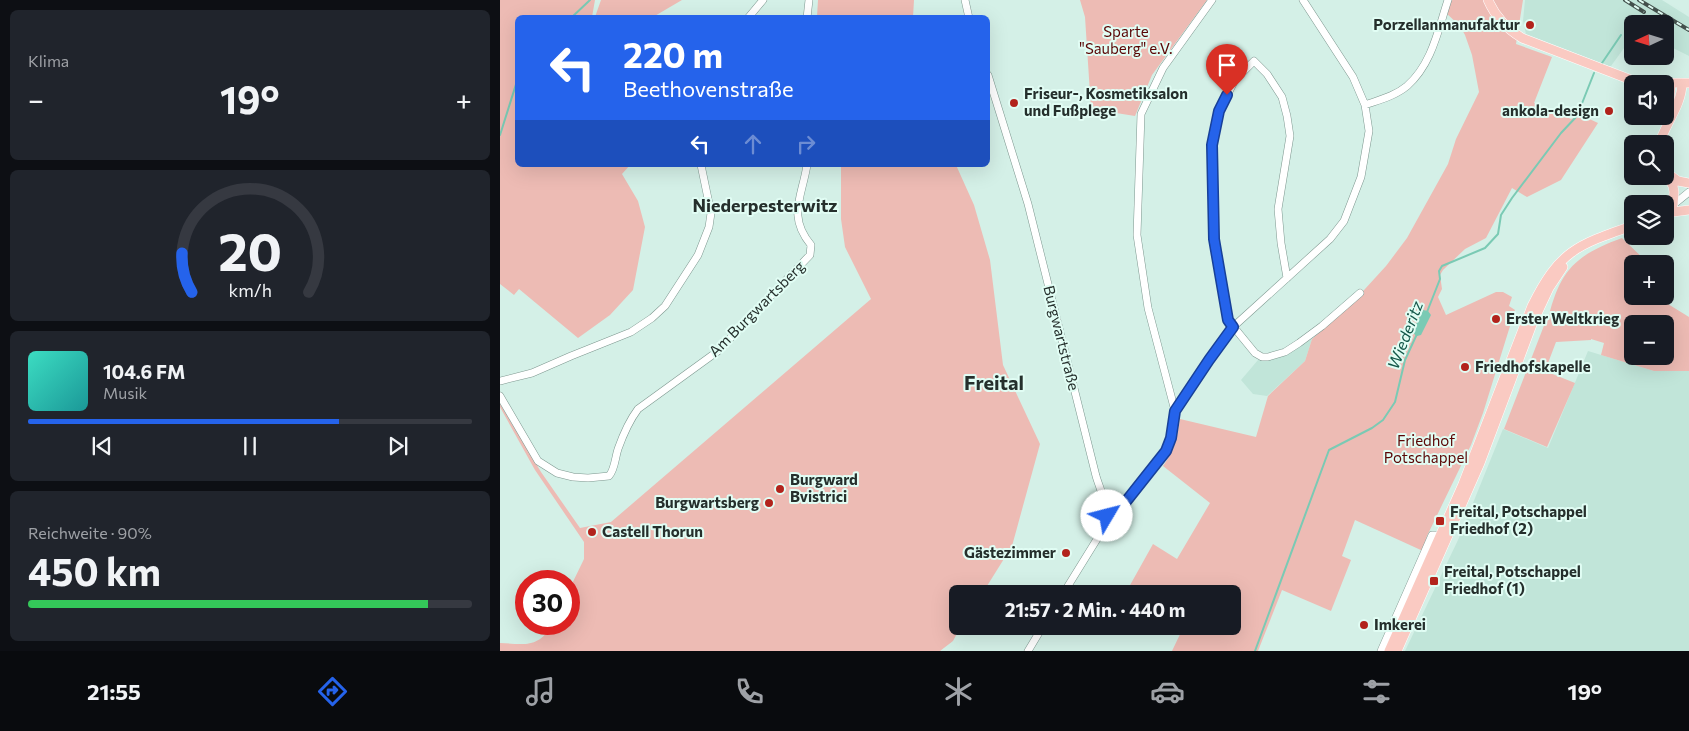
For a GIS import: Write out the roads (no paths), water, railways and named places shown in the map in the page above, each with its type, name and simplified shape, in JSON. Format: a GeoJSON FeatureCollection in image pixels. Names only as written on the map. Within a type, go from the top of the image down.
{"type":"FeatureCollection","features":[{"type":"Feature","properties":{"kind":"main road"},"geometry":{"type":"LineString","coordinates":[[1488,0],[1502,21],[1522,38],[1624,77]]}},
{"type":"Feature","properties":{"kind":"main road"},"geometry":{"type":"LineString","coordinates":[[1674,111],[1686,83]]}},
{"type":"Feature","properties":{"kind":"main road"},"geometry":{"type":"LineString","coordinates":[[1674,178],[1689,183]]}},
{"type":"Feature","properties":{"kind":"main road"},"geometry":{"type":"LineString","coordinates":[[1674,209],[1689,210]]}},
{"type":"Feature","properties":{"kind":"main road"},"geometry":{"type":"LineString","coordinates":[[1397,651],[1443,538],[1532,306],[1542,285],[1561,260],[1572,250],[1602,235],[1624,228]]}},
{"type":"Feature","properties":{"kind":"main road"},"geometry":{"type":"LineString","coordinates":[[1389,651],[1443,538]]}},
{"type":"Feature","properties":{"kind":"street"},"geometry":{"type":"LineString","coordinates":[[750,15],[763,0]]}},
{"type":"Feature","properties":{"kind":"street"},"geometry":{"type":"LineString","coordinates":[[807,15],[809,0]]}},
{"type":"Feature","properties":{"kind":"street"},"geometry":{"type":"LineString","coordinates":[[965,0],[968,15]]}},
{"type":"Feature","properties":{"kind":"street"},"geometry":{"type":"LineString","coordinates":[[1069,585],[1102,531],[1106,523],[1107,510],[1115,509],[1124,504],[1166,451],[1171,438],[1175,411],[1148,308],[1136,235],[1141,114],[1162,68],[1212,0]]}},
{"type":"Feature","properties":{"kind":"street"},"geometry":{"type":"LineString","coordinates":[[1175,411],[1233,327],[1330,239],[1344,221],[1361,177],[1369,131],[1365,105],[1353,77],[1303,0]]}},
{"type":"Feature","properties":{"kind":"street"},"geometry":{"type":"LineString","coordinates":[[1365,105],[1387,98],[1407,86],[1423,66],[1436,40],[1448,0]]}},
{"type":"Feature","properties":{"kind":"street"},"geometry":{"type":"LineString","coordinates":[[1287,278],[1278,209],[1290,136],[1287,116],[1282,97],[1267,74],[1254,61],[1235,80],[1219,111],[1212,145],[1214,239],[1228,320],[1255,353],[1262,357],[1274,356],[1285,352],[1314,332],[1360,293]]}},
{"type":"Feature","properties":{"kind":"street","name":"Burgwartstraße"},"geometry":{"type":"LineString","coordinates":[[990,80],[1028,204],[1094,466],[1107,510]]}},
{"type":"Feature","properties":{"kind":"street"},"geometry":{"type":"LineString","coordinates":[[500,381],[532,373],[630,332],[652,318],[665,306],[698,255],[709,227],[711,213],[701,167]]}},
{"type":"Feature","properties":{"kind":"street","name":"Am Burgwartsberg"},"geometry":{"type":"LineString","coordinates":[[500,396],[538,461],[557,473],[572,477],[608,476],[612,472],[617,451],[631,419],[638,409],[718,351],[810,255],[812,245],[805,238],[799,226],[796,207],[806,167]]}},
{"type":"Feature","properties":{"kind":"street"},"geometry":{"type":"LineString","coordinates":[[1674,204],[1689,192]]}},
{"type":"Feature","properties":{"kind":"street"},"geometry":{"type":"LineString","coordinates":[[1381,651],[1430,539],[1433,535],[1443,538]]}},
{"type":"Feature","properties":{"kind":"street"},"geometry":{"type":"LineString","coordinates":[[1028,651],[1038,635]]}},
{"type":"Feature","properties":{"kind":"waterway"},"geometry":{"type":"LineString","coordinates":[[574,15],[590,0]]}},
{"type":"Feature","properties":{"kind":"waterway","name":"Wiederitz"},"geometry":{"type":"LineString","coordinates":[[1602,63],[1621,35]]}},
{"type":"Feature","properties":{"kind":"waterway","name":"Wiederitz"},"geometry":{"type":"LineString","coordinates":[[1427,312],[1440,279],[1439,271],[1442,266],[1485,248],[1498,234],[1501,215],[1512,198],[1561,133],[1577,116],[1594,73]]}},
{"type":"Feature","properties":{"kind":"waterway"},"geometry":{"type":"LineString","coordinates":[[500,135],[515,88]]}},
{"type":"Feature","properties":{"kind":"waterway","name":"Wiederitz"},"geometry":{"type":"LineString","coordinates":[[1255,651],[1329,450],[1372,428],[1383,420],[1395,402],[1405,360],[1417,334]]}},
{"type":"Feature","properties":{"kind":"railway"},"geometry":{"type":"LineString","coordinates":[[1625,0],[1644,12]]}},
{"type":"Feature","properties":{"kind":"railway"},"geometry":{"type":"LineString","coordinates":[[1639,0],[1689,30]]}},
{"type":"Feature","properties":{"kind":"place","name":"Porzellanmanufaktur"},"geometry":{"type":"Point","coordinates":[1530,25]}},
{"type":"Feature","properties":{"kind":"place","name":"Friseur-, Kosmetiksalon und Fußplege"},"geometry":{"type":"Point","coordinates":[1014,103]}},
{"type":"Feature","properties":{"kind":"place","name":"ankola-design"},"geometry":{"type":"Point","coordinates":[1609,111]}},
{"type":"Feature","properties":{"kind":"place","name":"Erster Weltkrieg"},"geometry":{"type":"Point","coordinates":[1496,319]}},
{"type":"Feature","properties":{"kind":"place","name":"Friedhofskapelle"},"geometry":{"type":"Point","coordinates":[1465,367]}},
{"type":"Feature","properties":{"kind":"place","name":"Burgward Bvistrici"},"geometry":{"type":"Point","coordinates":[780,489]}},
{"type":"Feature","properties":{"kind":"place","name":"Burgwartsberg"},"geometry":{"type":"Point","coordinates":[769,503]}},
{"type":"Feature","properties":{"kind":"place","name":"Freital, Potschappel Friedhof (2)"},"geometry":{"type":"Point","coordinates":[1440,521]}},
{"type":"Feature","properties":{"kind":"place","name":"Castell Thorun"},"geometry":{"type":"Point","coordinates":[592,532]}},
{"type":"Feature","properties":{"kind":"place","name":"Gästezimmer"},"geometry":{"type":"Point","coordinates":[1066,553]}},
{"type":"Feature","properties":{"kind":"place","name":"Freital, Potschappel Friedhof (1)"},"geometry":{"type":"Point","coordinates":[1434,581]}},
{"type":"Feature","properties":{"kind":"place","name":"Imkerei"},"geometry":{"type":"Point","coordinates":[1364,625]}},
{"type":"Feature","properties":{"kind":"district","name":"Niederpesterwitz"},"geometry":{"type":"Point","coordinates":[765,206]}},
{"type":"Feature","properties":{"kind":"district","name":"Freital"},"geometry":{"type":"Point","coordinates":[994,383]}},
{"type":"Feature","properties":{"kind":"park label","name":"Sparte \"Sauberg\" e.V."},"geometry":{"type":"Point","coordinates":[1126,40]}},
{"type":"Feature","properties":{"kind":"park label","name":"Friedhof Potschappel"},"geometry":{"type":"Point","coordinates":[1426,450]}}]}
